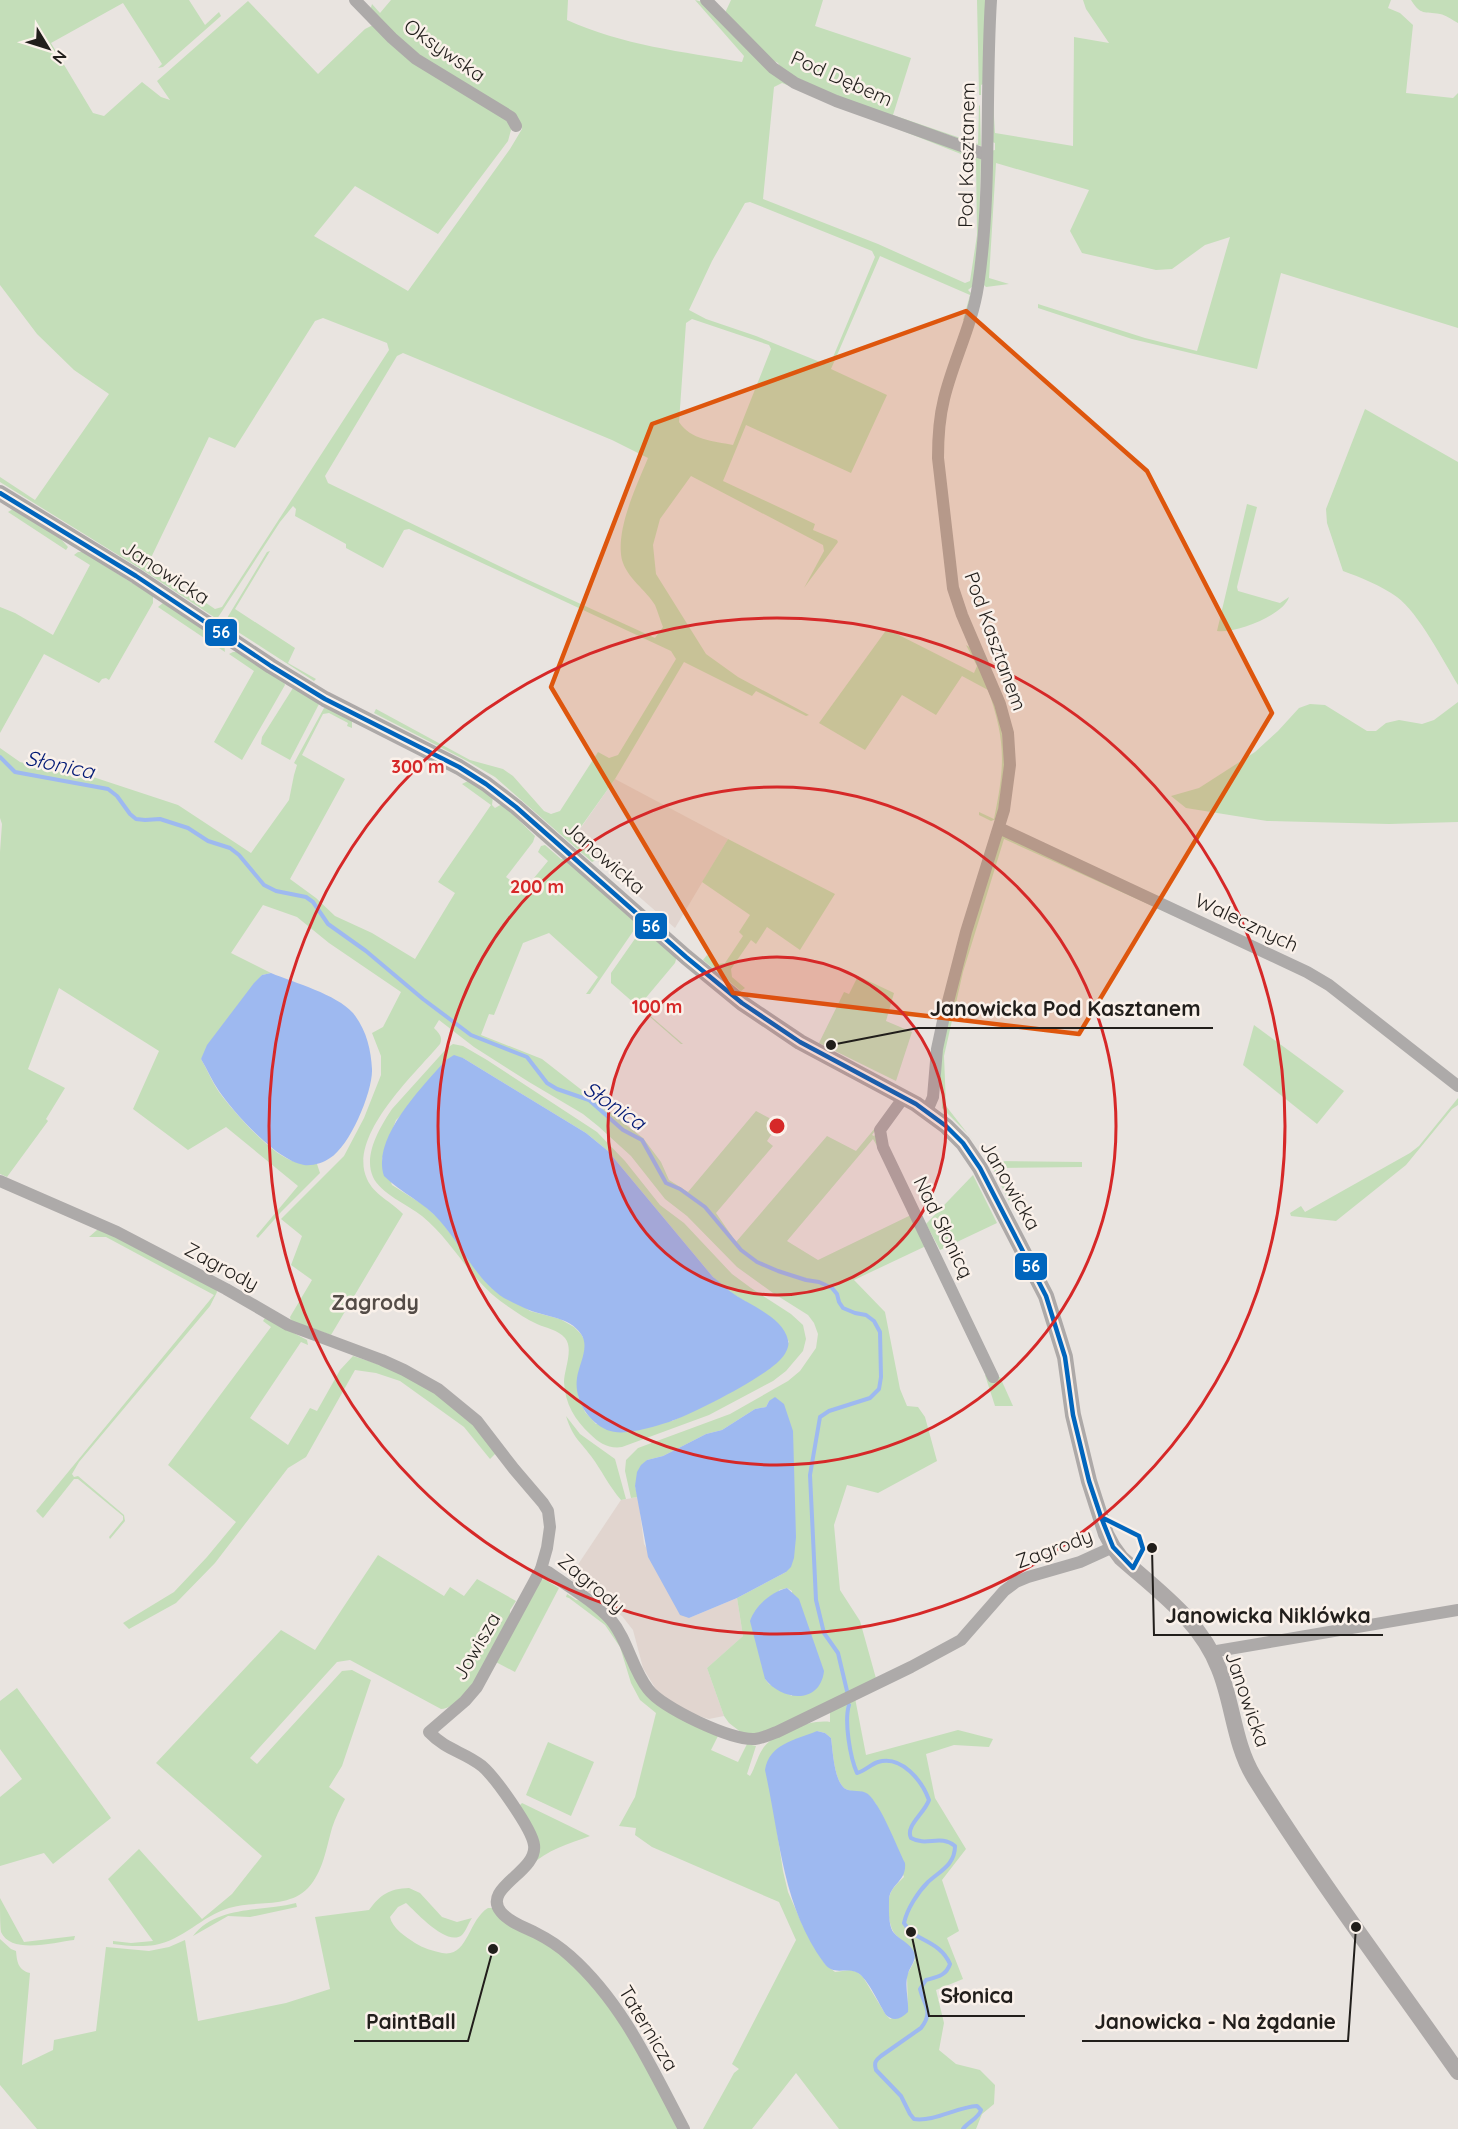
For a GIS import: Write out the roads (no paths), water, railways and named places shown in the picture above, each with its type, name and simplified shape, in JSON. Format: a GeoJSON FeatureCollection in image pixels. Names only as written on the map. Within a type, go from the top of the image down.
{"type":"FeatureCollection","features":[{"type":"Feature","properties":{"kind":"street","name":"Oksywska"},"geometry":{"type":"LineString","coordinates":[[355,0],[410,54],[511,117],[516,126]]}},
{"type":"Feature","properties":{"kind":"street","name":"Pod Dębem"},"geometry":{"type":"LineString","coordinates":[[706,0],[773,68],[795,83],[836,101],[987,155]]}},
{"type":"Feature","properties":{"kind":"street","name":"Pod Kasztanem"},"geometry":{"type":"LineString","coordinates":[[927,1111],[933,1097],[941,1030],[966,932],[999,828],[1009,782],[1008,733],[998,697],[962,615],[953,588],[938,458],[938,438],[944,399],[970,323],[978,288],[986,209],[991,0]]}},
{"type":"Feature","properties":{"kind":"street","name":"Janowicka"},"geometry":{"type":"LineString","coordinates":[[0,493],[136,576],[278,671],[325,699],[459,767],[486,784],[516,807],[693,963],[742,1003],[800,1042],[927,1111],[955,1135],[972,1155],[1026,1254],[1046,1296],[1065,1357],[1073,1415],[1089,1481],[1106,1534],[1121,1558],[1185,1615],[1201,1635],[1220,1669],[1239,1742],[1252,1774],[1458,2072]]}},
{"type":"Feature","properties":{"kind":"street","name":"Walecznych"},"geometry":{"type":"LineString","coordinates":[[999,828],[1307,972],[1329,985],[1458,1086]]}},
{"type":"Feature","properties":{"kind":"street","name":"Nad Słonicą"},"geometry":{"type":"LineString","coordinates":[[904,1097],[880,1130],[883,1147],[993,1377]]}},
{"type":"Feature","properties":{"kind":"street","name":"Zagrody"},"geometry":{"type":"LineString","coordinates":[[0,1181],[117,1232],[226,1288],[288,1325],[404,1370],[438,1389],[477,1421],[548,1511],[550,1527],[541,1569],[609,1618],[627,1647],[642,1680],[652,1694],[703,1724],[756,1739],[777,1732],[961,1640],[1004,1591],[1016,1582],[1028,1576],[1080,1562],[1113,1547]]}},
{"type":"Feature","properties":{"kind":"street","name":"Jowisza"},"geometry":{"type":"LineString","coordinates":[[429,1731],[465,1701],[477,1687],[541,1569]]}},
{"type":"Feature","properties":{"kind":"street"},"geometry":{"type":"LineString","coordinates":[[1211,1652],[1458,1610]]}},
{"type":"Feature","properties":{"kind":"street","name":"Taternicza"},"geometry":{"type":"LineString","coordinates":[[429,1731],[440,1743],[475,1761],[488,1773],[532,1838],[534,1849],[532,1860],[499,1893],[497,1902],[499,1910],[569,1955],[604,1990],[635,2037],[684,2129]]}},
{"type":"Feature","properties":{"kind":"water"},"geometry":{"type":"Polygon","coordinates":[[[271,973],[326,995],[346,1006],[361,1026],[369,1047],[371,1079],[359,1117],[338,1152],[318,1164],[304,1165],[293,1162],[269,1146],[245,1123],[226,1100],[201,1059],[207,1045],[254,983],[262,975],[271,973]]]}},
{"type":"Feature","properties":{"kind":"water"},"geometry":{"type":"Polygon","coordinates":[[[454,1055],[463,1058],[586,1133],[608,1151],[713,1277],[780,1325],[788,1343],[784,1356],[771,1368],[727,1395],[669,1422],[638,1430],[614,1432],[593,1421],[583,1409],[578,1394],[577,1378],[584,1344],[576,1328],[557,1318],[523,1307],[494,1291],[434,1214],[384,1176],[382,1161],[392,1129],[413,1098],[446,1060],[454,1055]]]}},
{"type":"Feature","properties":{"kind":"water"},"geometry":{"type":"Polygon","coordinates":[[[775,1397],[784,1404],[793,1431],[796,1537],[791,1567],[786,1572],[737,1598],[689,1618],[680,1615],[648,1557],[635,1486],[637,1472],[647,1460],[663,1456],[706,1434],[722,1430],[755,1409],[766,1407],[775,1397]]]}},
{"type":"Feature","properties":{"kind":"water"},"geometry":{"type":"Polygon","coordinates":[[[787,1588],[799,1599],[824,1671],[821,1682],[815,1690],[799,1696],[781,1692],[765,1679],[750,1621],[764,1600],[787,1588]]]}},
{"type":"Feature","properties":{"kind":"water"},"geometry":{"type":"Polygon","coordinates":[[[817,1731],[831,1738],[835,1767],[843,1787],[868,1794],[875,1802],[905,1863],[903,1875],[890,1895],[889,1917],[892,1930],[912,1949],[915,1958],[907,1979],[908,2012],[897,2019],[886,2015],[862,1976],[854,1971],[832,1969],[824,1963],[799,1918],[784,1870],[765,1770],[767,1761],[784,1744],[817,1731]]]}},
{"type":"Feature","properties":{"kind":"waterway","name":"Słonica"},"geometry":{"type":"LineString","coordinates":[[0,757],[15,772],[108,789],[117,796],[136,819],[160,819],[188,828],[208,841],[230,848],[239,855],[264,885],[276,891],[306,897],[313,902],[328,924],[366,951],[423,999],[471,1035],[527,1057],[547,1083],[557,1089],[589,1100],[623,1130],[642,1140],[666,1183],[680,1189],[705,1207],[741,1250],[757,1262],[832,1288],[843,1308],[866,1315],[874,1321],[880,1332],[879,1389],[870,1398],[829,1411],[820,1417],[810,1475],[816,1600],[824,1633],[838,1653],[847,1691]]}},
{"type":"Feature","properties":{"kind":"waterway","name":"Słonica"},"geometry":{"type":"LineString","coordinates":[[849,1705],[848,1739],[857,1773],[873,1764],[887,1761],[895,1762],[910,1771],[929,1800],[913,1824],[911,1838],[923,1841],[944,1841],[955,1846],[950,1863],[920,1891],[904,1923],[914,1934],[940,1950],[950,1964],[944,1974],[926,1980],[920,1989],[927,2008],[927,2017],[921,2028],[879,2058],[876,2062],[876,2070],[901,2096],[914,2119],[929,2118],[977,2106],[981,2110],[980,2113],[963,2129]]}},
{"type":"Feature","properties":{"kind":"place","name":"Janowicka Pod Kasztanem"},"geometry":{"type":"Point","coordinates":[831,1045]}},
{"type":"Feature","properties":{"kind":"place","name":"Janowicka Niklówka"},"geometry":{"type":"Point","coordinates":[1152,1548]}},
{"type":"Feature","properties":{"kind":"place","name":"Janowicka - Na żądanie"},"geometry":{"type":"Point","coordinates":[1356,1927]}},
{"type":"Feature","properties":{"kind":"place","name":"Słonica"},"geometry":{"type":"Point","coordinates":[911,1932]}},
{"type":"Feature","properties":{"kind":"place","name":"PaintBall"},"geometry":{"type":"Point","coordinates":[493,1949]}},
{"type":"Feature","properties":{"kind":"district","name":"Zagrody"},"geometry":{"type":"Point","coordinates":[375,1302]}}]}
